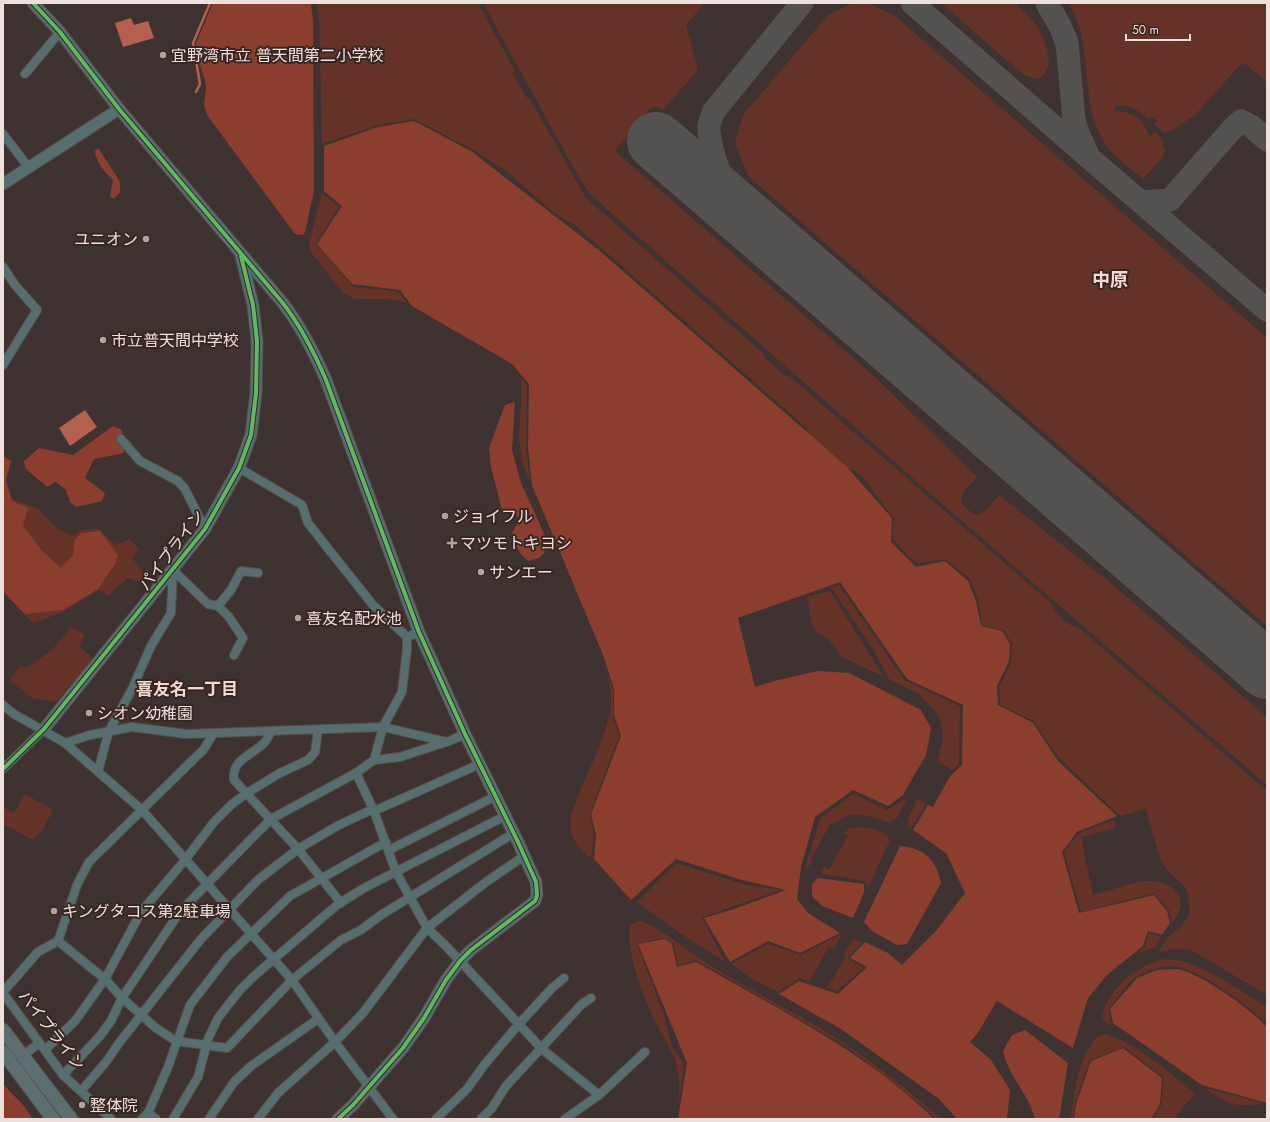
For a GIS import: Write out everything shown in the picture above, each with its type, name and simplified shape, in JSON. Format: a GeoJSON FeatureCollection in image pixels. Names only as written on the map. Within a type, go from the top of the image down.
{"type":"FeatureCollection","features":[{"type":"Feature","properties":{"kind":"main road"},"geometry":{"type":"LineString","coordinates":[[3,1030],[71,1119]]}},
{"type":"Feature","properties":{"kind":"main road"},"geometry":{"type":"LineString","coordinates":[[3,1052],[54,1119]]}},
{"type":"Feature","properties":{"kind":"street"},"geometry":{"type":"LineString","coordinates":[[33,3],[60,32],[119,109],[296,320],[311,345],[326,380],[419,632],[465,734],[514,833],[536,882],[537,894],[535,901],[471,950],[460,961],[415,1031],[368,1088],[338,1119]]}},
{"type":"Feature","properties":{"kind":"street"},"geometry":{"type":"LineString","coordinates":[[25,74],[60,32]]}},
{"type":"Feature","properties":{"kind":"street"},"geometry":{"type":"LineString","coordinates":[[3,184],[119,109]]}},
{"type":"Feature","properties":{"kind":"street"},"geometry":{"type":"LineString","coordinates":[[3,134],[29,168]]}},
{"type":"Feature","properties":{"kind":"street","name":"パイプライン"},"geometry":{"type":"LineString","coordinates":[[3,769],[44,729],[173,570],[205,529],[239,468],[251,435],[256,393],[257,340],[253,305],[241,254]]}},
{"type":"Feature","properties":{"kind":"street"},"geometry":{"type":"LineString","coordinates":[[3,267],[15,285],[37,310],[3,365]]}},
{"type":"Feature","properties":{"kind":"street"},"geometry":{"type":"LineString","coordinates":[[121,439],[140,461],[178,481],[185,489],[205,529]]}},
{"type":"Feature","properties":{"kind":"street"},"geometry":{"type":"LineString","coordinates":[[239,468],[302,505],[308,523],[330,551],[373,605],[407,637],[408,649],[402,692],[383,727],[374,760]]}},
{"type":"Feature","properties":{"kind":"street"},"geometry":{"type":"LineString","coordinates":[[173,570],[208,604],[218,606],[229,617],[243,638],[234,655]]}},
{"type":"Feature","properties":{"kind":"street"},"geometry":{"type":"LineString","coordinates":[[98,771],[109,731],[132,689],[150,646],[171,613],[173,570]]}},
{"type":"Feature","properties":{"kind":"street"},"geometry":{"type":"LineString","coordinates":[[218,606],[231,590],[241,571],[258,573]]}},
{"type":"Feature","properties":{"kind":"street"},"geometry":{"type":"LineString","coordinates":[[407,637],[419,632]]}},
{"type":"Feature","properties":{"kind":"street"},"geometry":{"type":"LineString","coordinates":[[3,706],[14,714],[44,729],[66,743],[142,810],[292,980],[368,1088],[393,1119]]}},
{"type":"Feature","properties":{"kind":"street"},"geometry":{"type":"LineString","coordinates":[[66,743],[109,731],[132,727],[186,734],[383,727],[447,742]]}},
{"type":"Feature","properties":{"kind":"street"},"geometry":{"type":"LineString","coordinates":[[23,1056],[42,1046],[74,1021],[105,979],[141,912],[185,860],[214,822],[232,804],[247,793],[280,773],[308,760],[315,752],[318,730]]}},
{"type":"Feature","properties":{"kind":"street"},"geometry":{"type":"LineString","coordinates":[[271,732],[265,742],[237,763],[233,774],[234,780],[298,849],[341,902]]}},
{"type":"Feature","properties":{"kind":"street"},"geometry":{"type":"LineString","coordinates":[[3,992],[38,952],[58,941],[77,885],[89,862],[204,749],[213,734]]}},
{"type":"Feature","properties":{"kind":"street"},"geometry":{"type":"LineString","coordinates":[[63,1075],[104,1031],[111,1021],[122,998],[179,913],[271,819],[356,773],[374,760],[400,757],[447,742],[465,734]]}},
{"type":"Feature","properties":{"kind":"street"},"geometry":{"type":"LineString","coordinates":[[81,1091],[106,1062],[119,1043],[201,939],[258,879],[298,849],[339,825],[480,764]]}},
{"type":"Feature","properties":{"kind":"street"},"geometry":{"type":"LineString","coordinates":[[356,773],[374,810],[396,872],[427,928],[542,1049],[599,1095]]}},
{"type":"Feature","properties":{"kind":"street"},"geometry":{"type":"LineString","coordinates":[[389,850],[496,796]]}},
{"type":"Feature","properties":{"kind":"street"},"geometry":{"type":"LineString","coordinates":[[173,1119],[198,1077],[208,1045],[208,1040],[218,1018],[240,990],[341,902],[364,888],[505,816]]}},
{"type":"Feature","properties":{"kind":"street"},"geometry":{"type":"LineString","coordinates":[[58,941],[105,979],[122,998],[142,1014],[156,1028],[176,1041],[227,1048],[292,980],[341,940],[361,930],[381,915],[514,833]]}},
{"type":"Feature","properties":{"kind":"street"},"geometry":{"type":"LineString","coordinates":[[142,1119],[148,1113],[168,1067],[190,1005],[226,957],[252,934],[290,896],[386,842]]}},
{"type":"Feature","properties":{"kind":"street"},"geometry":{"type":"LineString","coordinates":[[258,1119],[278,1093],[335,1042],[363,1013],[427,928],[470,894],[524,856]]}},
{"type":"Feature","properties":{"kind":"street"},"geometry":{"type":"LineString","coordinates":[[436,1119],[467,1089],[485,1064],[519,1024],[552,988],[564,978]]}},
{"type":"Feature","properties":{"kind":"street","name":"パイプライン"},"geometry":{"type":"LineString","coordinates":[[3,992],[63,1075],[111,1119]]}},
{"type":"Feature","properties":{"kind":"street"},"geometry":{"type":"LineString","coordinates":[[481,1119],[492,1108],[506,1086],[542,1049],[582,1004],[591,998]]}},
{"type":"Feature","properties":{"kind":"street"},"geometry":{"type":"LineString","coordinates":[[209,1119],[234,1082],[251,1066],[318,1019]]}},
{"type":"Feature","properties":{"kind":"street"},"geometry":{"type":"LineString","coordinates":[[565,1119],[599,1095],[645,1052]]}},
{"type":"Feature","properties":{"kind":"street"},"geometry":{"type":"LineString","coordinates":[[148,1113],[156,1119]]}},
{"type":"Feature","properties":{"kind":"shaded area"},"geometry":{"type":"Polygon","coordinates":[[[213,3],[311,4],[313,21],[314,191],[305,232],[303,235],[295,234],[207,115],[204,105],[206,88],[205,80],[199,63],[196,43],[213,3]]]}},
{"type":"Feature","properties":{"kind":"shaded area"},"geometry":{"type":"Polygon","coordinates":[[[316,3],[478,3],[514,69],[513,74],[526,97],[530,99],[586,198],[764,354],[765,358],[785,376],[789,376],[1052,604],[1056,612],[1063,619],[1071,625],[1079,628],[1267,791],[1267,995],[1191,950],[1174,949],[1159,952],[1165,941],[1183,924],[1186,919],[1189,912],[1189,901],[1185,888],[1168,871],[1161,860],[1146,809],[1120,816],[1059,758],[1033,721],[1000,705],[999,687],[1011,663],[1012,643],[1003,630],[982,625],[979,603],[970,579],[945,559],[917,563],[910,558],[893,539],[893,518],[863,477],[854,470],[835,465],[801,441],[808,429],[575,225],[554,213],[509,173],[472,149],[414,119],[378,125],[322,144],[319,14],[316,3]]]}},
{"type":"Feature","properties":{"kind":"shaded area"},"geometry":{"type":"Polygon","coordinates":[[[483,3],[705,3],[686,25],[698,70],[662,111],[657,107],[651,108],[616,149],[616,152],[876,378],[977,477],[962,494],[962,503],[969,511],[977,515],[985,511],[999,495],[1107,580],[1267,717],[1267,785],[949,510],[591,195],[578,176],[483,3]]]}},
{"type":"Feature","properties":{"kind":"shaded area"},"geometry":{"type":"Polygon","coordinates":[[[941,3],[1015,3],[1033,21],[1042,35],[1048,51],[1049,59],[1045,74],[1039,79],[1025,76],[941,3]]]}},
{"type":"Feature","properties":{"kind":"shaded area"},"geometry":{"type":"Polygon","coordinates":[[[1069,3],[1267,3],[1267,82],[1245,64],[1241,64],[1195,115],[1171,131],[1170,130],[1165,133],[1154,124],[1157,121],[1153,117],[1148,119],[1129,107],[1120,105],[1115,106],[1115,111],[1126,112],[1136,117],[1144,124],[1149,135],[1154,134],[1153,130],[1162,140],[1163,147],[1165,148],[1163,157],[1143,179],[1119,160],[1107,146],[1098,130],[1092,113],[1082,38],[1077,20],[1069,3]]]}},
{"type":"Feature","properties":{"kind":"shaded area"},"geometry":{"type":"Polygon","coordinates":[[[852,4],[870,4],[895,16],[1267,338],[1267,626],[748,176],[735,143],[743,115],[829,14],[852,4]]]}},
{"type":"Feature","properties":{"kind":"shaded area"},"geometry":{"type":"Polygon","coordinates":[[[131,18],[134,25],[148,21],[154,38],[123,47],[115,23],[131,18]]]}},
{"type":"Feature","properties":{"kind":"shaded area"},"geometry":{"type":"Polygon","coordinates":[[[414,121],[471,151],[600,251],[847,467],[892,518],[891,542],[916,567],[945,561],[968,581],[976,601],[981,626],[1002,631],[1010,644],[1009,661],[997,686],[998,705],[1033,723],[1058,761],[1117,816],[1077,832],[1062,852],[1079,913],[1154,895],[1167,911],[1170,923],[1162,935],[1148,931],[1143,946],[1107,975],[1088,998],[1073,1048],[997,1001],[977,1034],[970,1042],[991,1060],[1010,1090],[1007,1119],[957,1119],[939,1099],[841,1029],[779,994],[799,981],[838,994],[867,967],[850,958],[865,942],[888,953],[902,965],[936,931],[965,893],[946,853],[913,830],[928,805],[933,807],[950,776],[962,765],[963,705],[907,679],[840,582],[738,618],[755,687],[818,671],[849,673],[921,710],[931,728],[926,755],[903,795],[888,806],[853,790],[815,817],[801,867],[797,899],[808,913],[840,933],[800,953],[768,941],[730,962],[704,918],[786,890],[742,880],[676,859],[631,900],[594,859],[596,835],[591,814],[621,736],[614,715],[614,689],[603,655],[532,485],[528,447],[529,384],[512,364],[412,306],[400,290],[352,284],[317,244],[342,206],[324,191],[324,146],[378,127],[414,121]]]}},
{"type":"Feature","properties":{"kind":"shaded area"},"geometry":{"type":"Polygon","coordinates":[[[99,149],[120,182],[120,192],[114,199],[110,196],[113,180],[104,170],[95,154],[95,150],[99,149]]]}},
{"type":"Feature","properties":{"kind":"shaded area"},"geometry":{"type":"Polygon","coordinates":[[[322,193],[339,207],[316,243],[353,287],[390,290],[398,293],[408,303],[388,299],[354,299],[343,293],[311,252],[309,243],[322,193]]]}},
{"type":"Feature","properties":{"kind":"shaded area"},"geometry":{"type":"Polygon","coordinates":[[[521,377],[527,385],[526,447],[530,481],[521,453],[521,377]]]}},
{"type":"Feature","properties":{"kind":"shaded area"},"geometry":{"type":"Polygon","coordinates":[[[515,402],[512,450],[521,483],[547,540],[544,553],[539,558],[529,561],[520,552],[512,533],[519,520],[515,511],[502,510],[491,467],[489,448],[505,405],[515,402]]]}},
{"type":"Feature","properties":{"kind":"shaded area"},"geometry":{"type":"Polygon","coordinates":[[[85,410],[97,427],[70,446],[59,428],[85,410]]]}},
{"type":"Feature","properties":{"kind":"shaded area"},"geometry":{"type":"Polygon","coordinates":[[[113,426],[122,430],[124,453],[94,459],[85,478],[105,493],[102,501],[76,507],[70,502],[66,490],[56,482],[47,487],[25,468],[24,461],[39,448],[73,455],[113,426]]]}},
{"type":"Feature","properties":{"kind":"shaded area"},"geometry":{"type":"Polygon","coordinates":[[[3,456],[11,461],[6,480],[12,501],[28,508],[23,526],[42,551],[61,568],[73,555],[74,541],[81,533],[100,531],[118,555],[115,564],[98,589],[63,610],[25,614],[4,592],[3,456]]]}},
{"type":"Feature","properties":{"kind":"shaded area"},"geometry":{"type":"Polygon","coordinates":[[[3,488],[9,498],[37,508],[59,530],[74,536],[80,530],[98,529],[116,545],[129,539],[139,549],[132,558],[148,577],[139,582],[128,578],[108,595],[99,590],[61,613],[33,623],[3,592],[3,488]]]}},
{"type":"Feature","properties":{"kind":"shaded area"},"geometry":{"type":"Polygon","coordinates":[[[839,585],[904,680],[960,706],[959,765],[952,770],[937,761],[943,739],[941,721],[934,709],[920,695],[889,679],[873,649],[831,587],[839,585]]]}},
{"type":"Feature","properties":{"kind":"shaded area"},"geometry":{"type":"Polygon","coordinates":[[[830,591],[884,677],[842,657],[829,640],[813,629],[807,597],[830,591]]]}},
{"type":"Feature","properties":{"kind":"shaded area"},"geometry":{"type":"Polygon","coordinates":[[[71,627],[85,635],[79,646],[93,659],[56,702],[32,698],[10,680],[20,666],[27,668],[53,649],[71,627]]]}},
{"type":"Feature","properties":{"kind":"shaded area"},"geometry":{"type":"Polygon","coordinates":[[[606,671],[613,689],[613,717],[619,736],[590,814],[594,836],[591,858],[583,852],[574,840],[570,823],[573,809],[608,722],[611,700],[606,671]]]}},
{"type":"Feature","properties":{"kind":"shaded area"},"geometry":{"type":"Polygon","coordinates":[[[25,794],[53,810],[43,829],[33,840],[3,824],[3,807],[14,813],[25,794]]]}},
{"type":"Feature","properties":{"kind":"shaded area"},"geometry":{"type":"Polygon","coordinates":[[[853,794],[887,810],[907,798],[897,818],[889,823],[867,816],[854,815],[840,819],[834,824],[831,823],[810,860],[812,862],[804,872],[820,819],[853,794]]]}},
{"type":"Feature","properties":{"kind":"shaded area"},"geometry":{"type":"Polygon","coordinates":[[[917,799],[926,804],[911,828],[908,825],[910,815],[917,799]]]}},
{"type":"Feature","properties":{"kind":"shaded area"},"geometry":{"type":"Polygon","coordinates":[[[1114,820],[1116,828],[1081,837],[1093,895],[1137,882],[1148,881],[1168,885],[1177,893],[1181,904],[1172,923],[1169,910],[1154,893],[1081,912],[1064,852],[1079,833],[1114,820]]]}},
{"type":"Feature","properties":{"kind":"shaded area"},"geometry":{"type":"Polygon","coordinates":[[[861,827],[874,829],[881,832],[890,840],[868,888],[866,881],[821,874],[823,866],[829,869],[848,836],[844,834],[849,828],[861,827]]]}},
{"type":"Feature","properties":{"kind":"shaded area"},"geometry":{"type":"Polygon","coordinates":[[[900,846],[916,849],[928,856],[936,867],[941,883],[907,944],[897,945],[872,931],[864,922],[900,846]]]}},
{"type":"Feature","properties":{"kind":"shaded area"},"geometry":{"type":"Polygon","coordinates":[[[676,863],[743,884],[781,890],[702,917],[725,962],[681,934],[637,902],[676,863]]]}},
{"type":"Feature","properties":{"kind":"shaded area"},"geometry":{"type":"Polygon","coordinates":[[[818,878],[864,884],[864,892],[853,918],[822,906],[812,896],[812,884],[818,878]]]}},
{"type":"Feature","properties":{"kind":"shaded area"},"geometry":{"type":"Polygon","coordinates":[[[640,921],[659,930],[714,968],[830,1034],[859,1053],[941,1119],[936,1119],[924,1107],[844,1045],[696,960],[678,966],[674,944],[663,938],[637,944],[664,1015],[672,1047],[684,1064],[677,1116],[679,1080],[675,1059],[647,1004],[633,963],[629,937],[630,925],[640,921]]]}},
{"type":"Feature","properties":{"kind":"shaded area"},"geometry":{"type":"Polygon","coordinates":[[[1149,933],[1161,937],[1156,947],[1138,953],[1145,947],[1149,933]]]}},
{"type":"Feature","properties":{"kind":"shaded area"},"geometry":{"type":"Polygon","coordinates":[[[842,934],[834,949],[829,947],[809,981],[800,978],[778,992],[752,979],[731,964],[768,944],[801,955],[842,934]]]}},
{"type":"Feature","properties":{"kind":"shaded area"},"geometry":{"type":"Polygon","coordinates":[[[664,939],[672,944],[677,967],[696,962],[820,1033],[880,1073],[908,1095],[934,1119],[678,1119],[687,1063],[638,944],[664,939]]]}},
{"type":"Feature","properties":{"kind":"shaded area"},"geometry":{"type":"Polygon","coordinates":[[[853,939],[863,942],[847,958],[864,968],[837,991],[827,988],[846,957],[844,955],[853,939]]]}},
{"type":"Feature","properties":{"kind":"shaded area"},"geometry":{"type":"Polygon","coordinates":[[[1164,959],[1177,960],[1204,969],[1267,1007],[1267,1024],[1239,1000],[1204,977],[1177,967],[1153,969],[1134,978],[1109,1008],[1111,1025],[1103,1021],[1105,1007],[1120,985],[1138,970],[1164,959]]]}},
{"type":"Feature","properties":{"kind":"shaded area"},"geometry":{"type":"Polygon","coordinates":[[[1179,969],[1192,974],[1227,994],[1250,1011],[1267,1027],[1267,1103],[1202,1085],[1113,1023],[1110,1009],[1137,978],[1157,970],[1179,969]]]}},
{"type":"Feature","properties":{"kind":"shaded area"},"geometry":{"type":"Polygon","coordinates":[[[1025,1030],[1068,1063],[1059,1119],[1035,1119],[1028,1101],[1009,1069],[1003,1051],[1012,1035],[1025,1030]]]}},
{"type":"Feature","properties":{"kind":"shaded area"},"geometry":{"type":"Polygon","coordinates":[[[1102,1034],[1125,1042],[1138,1049],[1195,1093],[1174,1119],[1153,1119],[1162,1104],[1163,1077],[1124,1047],[1090,1060],[1075,1102],[1073,1119],[1071,1119],[1076,1085],[1083,1060],[1094,1040],[1102,1034]]]}},
{"type":"Feature","properties":{"kind":"shaded area"},"geometry":{"type":"Polygon","coordinates":[[[1123,1048],[1162,1078],[1160,1104],[1151,1119],[1074,1119],[1076,1104],[1091,1061],[1123,1048]]]}},
{"type":"Feature","properties":{"kind":"shaded area"},"geometry":{"type":"Polygon","coordinates":[[[3,1084],[24,1106],[33,1119],[3,1119],[3,1084]]]}},
{"type":"Feature","properties":{"kind":"shaded area"},"geometry":{"type":"Polygon","coordinates":[[[1205,1088],[1262,1103],[1237,1105],[1219,1098],[1205,1088]]]}},
{"type":"Feature","properties":{"kind":"waterway"},"geometry":{"type":"LineString","coordinates":[[196,92],[200,84],[193,43],[210,3]]}},
{"type":"Feature","properties":{"kind":"taxiway"},"geometry":{"type":"LineString","coordinates":[[734,208],[714,156],[709,134],[710,121],[714,111],[802,3]]}},
{"type":"Feature","properties":{"kind":"taxiway"},"geometry":{"type":"LineString","coordinates":[[912,3],[1094,162],[1267,310]]}},
{"type":"Feature","properties":{"kind":"taxiway"},"geometry":{"type":"LineString","coordinates":[[1047,3],[1060,26],[1067,43],[1074,120],[1087,153]]}},
{"type":"Feature","properties":{"kind":"taxiway"},"geometry":{"type":"LineString","coordinates":[[1141,202],[1170,200],[1233,128],[1241,121],[1251,126],[1267,140]]}},
{"type":"Feature","properties":{"kind":"runway"},"geometry":{"type":"LineString","coordinates":[[656,141],[1267,670]]}},
{"type":"Feature","properties":{"kind":"cycle path"},"geometry":{"type":"LineString","coordinates":[[33,3],[60,32],[119,109],[282,302],[312,349],[326,380],[419,632],[465,734],[536,882],[537,895],[535,901],[471,950],[460,961],[446,980],[424,1018],[403,1048],[353,1105],[338,1119]]}},
{"type":"Feature","properties":{"kind":"cycle path"},"geometry":{"type":"LineString","coordinates":[[3,769],[44,729],[205,529],[239,468],[251,435],[256,393],[257,341],[253,305],[241,256]]}},
{"type":"Feature","properties":{"kind":"place","name":"宜野湾市立 普天間第二小学校"},"geometry":{"type":"Point","coordinates":[163,55]}},
{"type":"Feature","properties":{"kind":"place","name":"ユニオン"},"geometry":{"type":"Point","coordinates":[146,239]}},
{"type":"Feature","properties":{"kind":"place","name":"市立普天間中学校"},"geometry":{"type":"Point","coordinates":[103,340]}},
{"type":"Feature","properties":{"kind":"place","name":"ジョイフル"},"geometry":{"type":"Point","coordinates":[445,516]}},
{"type":"Feature","properties":{"kind":"place","name":"マツモトキヨシ"},"geometry":{"type":"Point","coordinates":[452,543]}},
{"type":"Feature","properties":{"kind":"place","name":"サンエー"},"geometry":{"type":"Point","coordinates":[481,572]}},
{"type":"Feature","properties":{"kind":"place","name":"喜友名配水池"},"geometry":{"type":"Point","coordinates":[298,618]}},
{"type":"Feature","properties":{"kind":"place","name":"シオン幼稚園"},"geometry":{"type":"Point","coordinates":[89,713]}},
{"type":"Feature","properties":{"kind":"place","name":"キングタコス第２駐車場"},"geometry":{"type":"Point","coordinates":[54,911]}},
{"type":"Feature","properties":{"kind":"place","name":"整体院"},"geometry":{"type":"Point","coordinates":[82,1105]}},
{"type":"Feature","properties":{"kind":"district","name":"中原"},"geometry":{"type":"Point","coordinates":[1110,280]}},
{"type":"Feature","properties":{"kind":"district","name":"喜友名一丁目"},"geometry":{"type":"Point","coordinates":[187,689]}}]}
